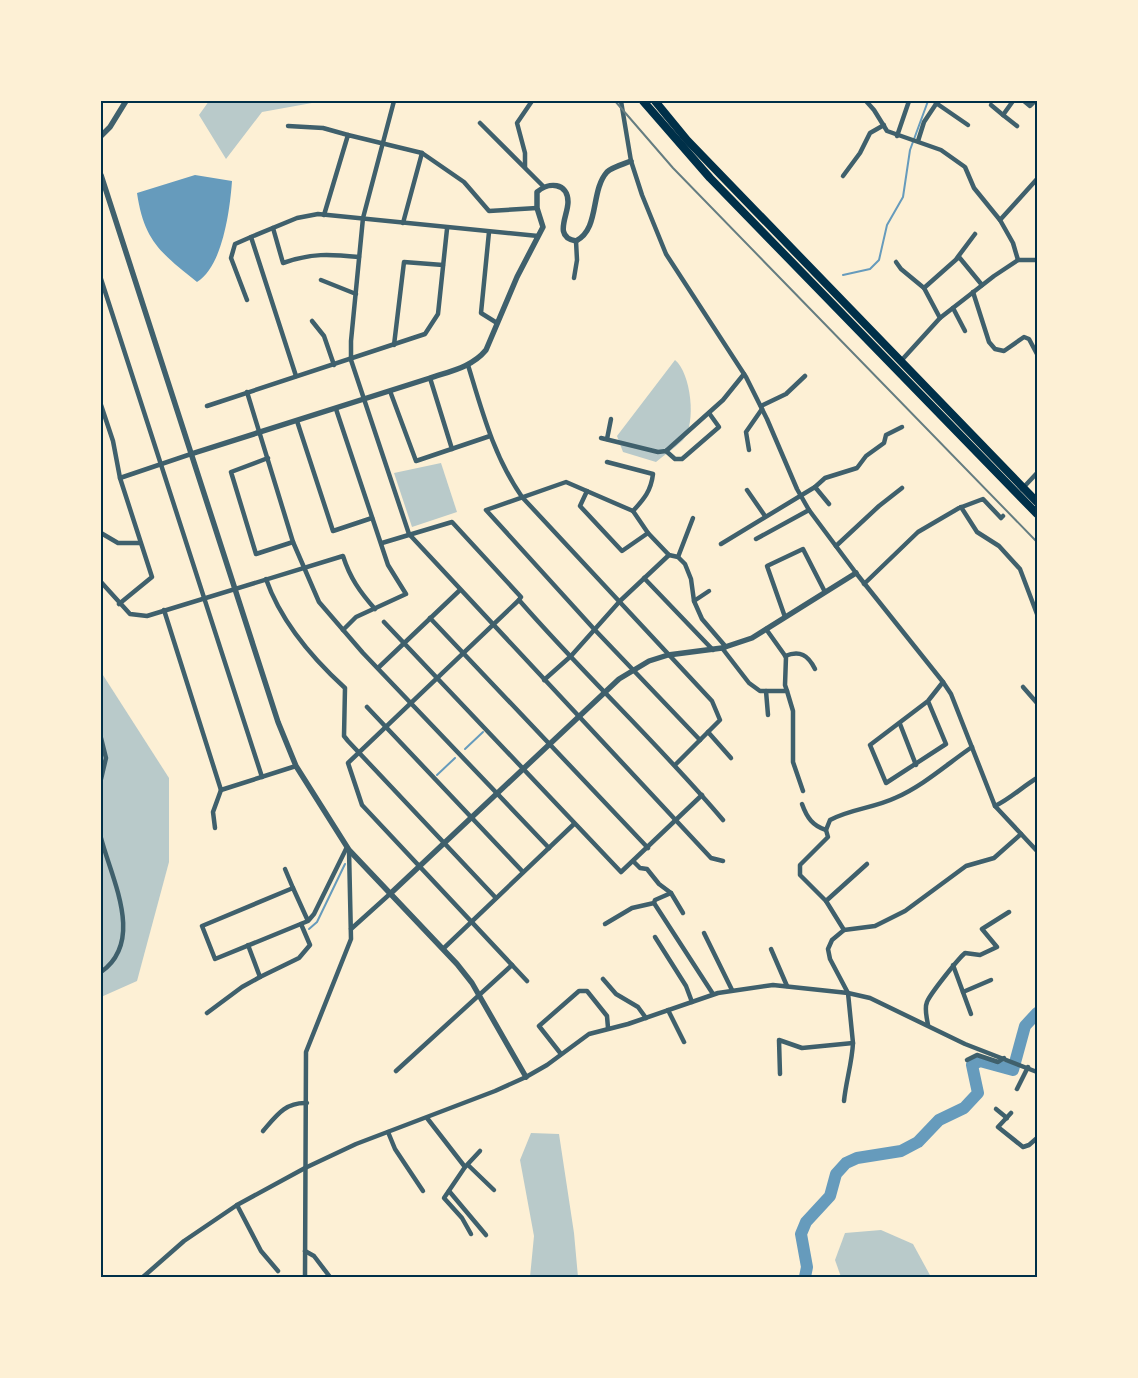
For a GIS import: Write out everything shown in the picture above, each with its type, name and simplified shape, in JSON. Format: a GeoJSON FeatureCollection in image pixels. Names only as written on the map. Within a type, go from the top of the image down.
{"type":"FeatureCollection","features":[{"type":"Feature","properties":{"kind":"highway"},"geometry":{"type":"LineString","coordinates":[[642,101],[710,178],[1037,514]]}},
{"type":"Feature","properties":{"kind":"highway"},"geometry":{"type":"LineString","coordinates":[[655,101],[687,140],[1037,502]]}},
{"type":"Feature","properties":{"kind":"street"},"geometry":{"type":"LineString","coordinates":[[101,136],[110,127],[126,101]]}},
{"type":"Feature","properties":{"kind":"street"},"geometry":{"type":"LineString","coordinates":[[394,101],[363,218],[351,341],[351,360],[409,534],[492,626],[711,858],[723,861]]}},
{"type":"Feature","properties":{"kind":"street"},"geometry":{"type":"LineString","coordinates":[[525,167],[525,152],[518,123],[532,101]]}},
{"type":"Feature","properties":{"kind":"street"},"geometry":{"type":"LineString","coordinates":[[621,101],[631,161],[642,195],[666,254],[744,374],[809,510],[864,584],[943,682],[951,694],[995,806],[1037,851]]}},
{"type":"Feature","properties":{"kind":"street"},"geometry":{"type":"LineString","coordinates":[[866,101],[887,131],[908,140],[917,141],[949,155],[965,167],[974,188],[1000,220],[1013,243],[1018,260]]}},
{"type":"Feature","properties":{"kind":"street"},"geometry":{"type":"LineString","coordinates":[[897,136],[909,101]]}},
{"type":"Feature","properties":{"kind":"street"},"geometry":{"type":"LineString","coordinates":[[1003,115],[1013,101]]}},
{"type":"Feature","properties":{"kind":"street"},"geometry":{"type":"LineString","coordinates":[[1024,101],[1030,106],[1036,101]]}},
{"type":"Feature","properties":{"kind":"street"},"geometry":{"type":"LineString","coordinates":[[917,141],[924,122],[937,102],[968,125]]}},
{"type":"Feature","properties":{"kind":"street"},"geometry":{"type":"LineString","coordinates":[[991,105],[1016,126]]}},
{"type":"Feature","properties":{"kind":"street"},"geometry":{"type":"LineString","coordinates":[[480,123],[543,186]]}},
{"type":"Feature","properties":{"kind":"street"},"geometry":{"type":"LineString","coordinates":[[843,176],[860,153],[870,133],[884,125]]}},
{"type":"Feature","properties":{"kind":"street"},"geometry":{"type":"LineString","coordinates":[[288,126],[323,128],[422,153],[464,182],[489,211],[527,207],[537,208]]}},
{"type":"Feature","properties":{"kind":"street"},"geometry":{"type":"LineString","coordinates":[[324,215],[348,134]]}},
{"type":"Feature","properties":{"kind":"street"},"geometry":{"type":"LineString","coordinates":[[403,223],[422,153]]}},
{"type":"Feature","properties":{"kind":"street"},"geometry":{"type":"LineString","coordinates":[[120,478],[364,400],[468,365],[478,359],[486,350],[517,277],[543,227],[537,208],[537,192],[543,186],[551,184],[559,186],[566,192],[568,202],[562,225],[564,234],[569,240],[576,241],[588,232],[602,178],[608,170],[631,161]]}},
{"type":"Feature","properties":{"kind":"street"},"geometry":{"type":"LineString","coordinates":[[101,175],[278,722],[296,766],[348,849],[392,892],[457,964],[480,997],[526,1077]]}},
{"type":"Feature","properties":{"kind":"street"},"geometry":{"type":"LineString","coordinates":[[1000,220],[1037,179]]}},
{"type":"Feature","properties":{"kind":"street"},"geometry":{"type":"LineString","coordinates":[[247,300],[232,258],[235,244],[297,218],[324,215],[447,229],[538,236]]}},
{"type":"Feature","properties":{"kind":"street"},"geometry":{"type":"LineString","coordinates":[[273,228],[284,262],[307,255],[326,254],[359,257]]}},
{"type":"Feature","properties":{"kind":"street"},"geometry":{"type":"LineString","coordinates":[[207,406],[425,334],[438,314],[447,229]]}},
{"type":"Feature","properties":{"kind":"street"},"geometry":{"type":"LineString","coordinates":[[489,232],[482,313],[498,323]]}},
{"type":"Feature","properties":{"kind":"street"},"geometry":{"type":"LineString","coordinates":[[924,288],[957,258],[975,234]]}},
{"type":"Feature","properties":{"kind":"street"},"geometry":{"type":"LineString","coordinates":[[251,237],[296,376]]}},
{"type":"Feature","properties":{"kind":"street"},"geometry":{"type":"LineString","coordinates":[[574,278],[577,260],[576,241]]}},
{"type":"Feature","properties":{"kind":"street"},"geometry":{"type":"LineString","coordinates":[[957,258],[960,258],[982,285]]}},
{"type":"Feature","properties":{"kind":"street"},"geometry":{"type":"LineString","coordinates":[[893,368],[940,318],[982,285],[1018,260],[1027,262],[1037,260]]}},
{"type":"Feature","properties":{"kind":"street"},"geometry":{"type":"LineString","coordinates":[[394,345],[404,262],[443,266]]}},
{"type":"Feature","properties":{"kind":"street"},"geometry":{"type":"LineString","coordinates":[[896,262],[901,269],[924,288],[940,318]]}},
{"type":"Feature","properties":{"kind":"street"},"geometry":{"type":"LineString","coordinates":[[101,279],[262,777]]}},
{"type":"Feature","properties":{"kind":"street"},"geometry":{"type":"LineString","coordinates":[[321,280],[356,294]]}},
{"type":"Feature","properties":{"kind":"street"},"geometry":{"type":"LineString","coordinates":[[973,292],[989,342],[995,350],[1004,350],[1024,337],[1028,339],[1037,354]]}},
{"type":"Feature","properties":{"kind":"street"},"geometry":{"type":"LineString","coordinates":[[953,308],[965,331]]}},
{"type":"Feature","properties":{"kind":"street"},"geometry":{"type":"LineString","coordinates":[[312,321],[324,336],[334,365]]}},
{"type":"Feature","properties":{"kind":"street"},"geometry":{"type":"LineString","coordinates":[[468,365],[490,436],[506,474],[522,497],[712,701],[720,720],[675,765]]}},
{"type":"Feature","properties":{"kind":"street"},"geometry":{"type":"LineString","coordinates":[[601,438],[658,452],[666,451],[723,400],[744,374]]}},
{"type":"Feature","properties":{"kind":"street"},"geometry":{"type":"LineString","coordinates":[[749,450],[746,432],[761,407],[786,394],[805,376]]}},
{"type":"Feature","properties":{"kind":"street"},"geometry":{"type":"LineString","coordinates":[[430,378],[452,449]]}},
{"type":"Feature","properties":{"kind":"street"},"geometry":{"type":"LineString","coordinates":[[390,391],[416,461],[490,436]]}},
{"type":"Feature","properties":{"kind":"street"},"geometry":{"type":"LineString","coordinates":[[247,392],[293,542],[319,602],[378,668],[549,848]]}},
{"type":"Feature","properties":{"kind":"street"},"geometry":{"type":"LineString","coordinates":[[101,405],[113,441],[120,478],[152,577],[119,604]]}},
{"type":"Feature","properties":{"kind":"street"},"geometry":{"type":"LineString","coordinates":[[336,409],[372,518],[395,579],[406,594],[356,617],[343,630]]}},
{"type":"Feature","properties":{"kind":"street"},"geometry":{"type":"LineString","coordinates":[[666,451],[674,459],[682,459],[719,427],[709,413]]}},
{"type":"Feature","properties":{"kind":"street"},"geometry":{"type":"LineString","coordinates":[[607,439],[611,419]]}},
{"type":"Feature","properties":{"kind":"street"},"geometry":{"type":"LineString","coordinates":[[297,421],[333,531],[372,518]]}},
{"type":"Feature","properties":{"kind":"street"},"geometry":{"type":"LineString","coordinates":[[721,544],[816,487],[824,478],[857,468],[866,456],[884,443],[886,435],[902,427]]}},
{"type":"Feature","properties":{"kind":"street"},"geometry":{"type":"LineString","coordinates":[[268,458],[231,472],[256,554],[293,542]]}},
{"type":"Feature","properties":{"kind":"street"},"geometry":{"type":"LineString","coordinates":[[607,462],[653,474],[652,486],[646,497],[632,511]]}},
{"type":"Feature","properties":{"kind":"street"},"geometry":{"type":"LineString","coordinates":[[1017,494],[1037,474]]}},
{"type":"Feature","properties":{"kind":"street"},"geometry":{"type":"LineString","coordinates":[[700,740],[632,670],[486,510],[566,482],[632,511],[648,532],[669,554],[678,557],[685,564],[694,601],[702,618],[749,682],[760,690],[787,691]]}},
{"type":"Feature","properties":{"kind":"street"},"geometry":{"type":"LineString","coordinates":[[816,487],[829,504]]}},
{"type":"Feature","properties":{"kind":"street"},"geometry":{"type":"LineString","coordinates":[[836,546],[879,506],[902,488]]}},
{"type":"Feature","properties":{"kind":"street"},"geometry":{"type":"LineString","coordinates":[[747,490],[766,516]]}},
{"type":"Feature","properties":{"kind":"street"},"geometry":{"type":"LineString","coordinates":[[587,491],[580,506],[622,551],[648,532]]}},
{"type":"Feature","properties":{"kind":"street"},"geometry":{"type":"LineString","coordinates":[[864,584],[918,532],[961,507],[983,499],[1001,518],[1003,516]]}},
{"type":"Feature","properties":{"kind":"street"},"geometry":{"type":"LineString","coordinates":[[961,507],[977,532],[999,546],[1012,558],[1020,569],[1035,604],[1037,614]]}},
{"type":"Feature","properties":{"kind":"street"},"geometry":{"type":"LineString","coordinates":[[756,539],[809,510]]}},
{"type":"Feature","properties":{"kind":"street"},"geometry":{"type":"LineString","coordinates":[[678,557],[693,518]]}},
{"type":"Feature","properties":{"kind":"street"},"geometry":{"type":"LineString","coordinates":[[382,543],[452,522],[521,597],[348,763],[362,805],[419,868],[527,981]]}},
{"type":"Feature","properties":{"kind":"street"},"geometry":{"type":"LineString","coordinates":[[101,533],[118,543],[140,543]]}},
{"type":"Feature","properties":{"kind":"street"},"geometry":{"type":"LineString","coordinates":[[785,617],[767,566],[803,549],[825,592]]}},
{"type":"Feature","properties":{"kind":"street"},"geometry":{"type":"LineString","coordinates":[[544,680],[570,656],[620,601],[669,554]]}},
{"type":"Feature","properties":{"kind":"street"},"geometry":{"type":"LineString","coordinates":[[101,582],[130,614],[147,616],[343,556],[348,572],[358,590],[375,609]]}},
{"type":"Feature","properties":{"kind":"street"},"geometry":{"type":"LineString","coordinates":[[351,929],[419,868],[604,691],[632,670],[668,655],[724,648],[752,638],[856,573]]}},
{"type":"Feature","properties":{"kind":"street"},"geometry":{"type":"LineString","coordinates":[[644,578],[714,650]]}},
{"type":"Feature","properties":{"kind":"street"},"geometry":{"type":"LineString","coordinates":[[266,579],[275,603],[289,627],[345,688],[344,736],[496,898]]}},
{"type":"Feature","properties":{"kind":"street"},"geometry":{"type":"LineString","coordinates":[[378,668],[460,590]]}},
{"type":"Feature","properties":{"kind":"street"},"geometry":{"type":"LineString","coordinates":[[694,601],[709,591]]}},
{"type":"Feature","properties":{"kind":"street"},"geometry":{"type":"LineString","coordinates":[[519,600],[675,765],[723,820]]}},
{"type":"Feature","properties":{"kind":"street"},"geometry":{"type":"LineString","coordinates":[[164,610],[222,790],[213,812],[215,828]]}},
{"type":"Feature","properties":{"kind":"street"},"geometry":{"type":"LineString","coordinates":[[430,618],[548,745],[648,848]]}},
{"type":"Feature","properties":{"kind":"street"},"geometry":{"type":"LineString","coordinates":[[384,622],[621,872],[702,795]]}},
{"type":"Feature","properties":{"kind":"street"},"geometry":{"type":"LineString","coordinates":[[766,629],[788,663],[785,685],[793,711],[793,762],[803,791]]}},
{"type":"Feature","properties":{"kind":"street"},"geometry":{"type":"LineString","coordinates":[[785,656],[796,652],[802,654],[810,660],[815,669]]}},
{"type":"Feature","properties":{"kind":"street"},"geometry":{"type":"LineString","coordinates":[[928,701],[946,744],[886,783],[870,745],[928,701],[943,682]]}},
{"type":"Feature","properties":{"kind":"street"},"geometry":{"type":"LineString","coordinates":[[1024,687],[1037,703]]}},
{"type":"Feature","properties":{"kind":"street"},"geometry":{"type":"LineString","coordinates":[[766,691],[768,715]]}},
{"type":"Feature","properties":{"kind":"street"},"geometry":{"type":"LineString","coordinates":[[367,708],[523,872]]}},
{"type":"Feature","properties":{"kind":"street"},"geometry":{"type":"LineString","coordinates":[[900,724],[916,765]]}},
{"type":"Feature","properties":{"kind":"street"},"geometry":{"type":"LineString","coordinates":[[708,732],[731,758]]}},
{"type":"Feature","properties":{"kind":"street"},"geometry":{"type":"LineString","coordinates":[[101,738],[106,758],[101,779]]}},
{"type":"Feature","properties":{"kind":"street"},"geometry":{"type":"LineString","coordinates":[[844,930],[826,900],[800,875],[800,865],[828,837],[826,830],[830,820],[842,813],[870,808],[897,798],[972,747]]}},
{"type":"Feature","properties":{"kind":"street"},"geometry":{"type":"LineString","coordinates":[[222,790],[296,766]]}},
{"type":"Feature","properties":{"kind":"street"},"geometry":{"type":"LineString","coordinates":[[995,806],[1009,800],[1018,790],[1037,778]]}},
{"type":"Feature","properties":{"kind":"street"},"geometry":{"type":"LineString","coordinates":[[802,804],[806,816],[816,827],[826,830]]}},
{"type":"Feature","properties":{"kind":"street"},"geometry":{"type":"LineString","coordinates":[[444,948],[574,824]]}},
{"type":"Feature","properties":{"kind":"street"},"geometry":{"type":"LineString","coordinates":[[844,1101],[846,1080],[852,1062],[854,1043],[848,993],[830,959],[828,949],[832,940],[844,930],[875,926],[906,911],[966,866],[994,858],[1021,834]]}},
{"type":"Feature","properties":{"kind":"street"},"geometry":{"type":"LineString","coordinates":[[101,838],[122,912],[124,929],[120,950],[113,961],[101,972]]}},
{"type":"Feature","properties":{"kind":"street"},"geometry":{"type":"LineString","coordinates":[[293,888],[202,926],[215,959],[308,921],[314,914],[348,849]]}},
{"type":"Feature","properties":{"kind":"street"},"geometry":{"type":"LineString","coordinates":[[305,1277],[306,1052],[351,939],[348,849]]}},
{"type":"Feature","properties":{"kind":"street"},"geometry":{"type":"LineString","coordinates":[[633,861],[640,868],[647,869],[659,884],[671,893],[683,913]]}},
{"type":"Feature","properties":{"kind":"street"},"geometry":{"type":"LineString","coordinates":[[826,900],[867,864]]}},
{"type":"Feature","properties":{"kind":"street"},"geometry":{"type":"LineString","coordinates":[[285,869],[308,921]]}},
{"type":"Feature","properties":{"kind":"street"},"geometry":{"type":"LineString","coordinates":[[605,924],[632,908],[654,903],[655,900],[671,893]]}},
{"type":"Feature","properties":{"kind":"street"},"geometry":{"type":"LineString","coordinates":[[654,903],[713,994]]}},
{"type":"Feature","properties":{"kind":"street"},"geometry":{"type":"LineString","coordinates":[[928,1026],[927,1001],[953,965],[965,953],[980,955],[997,947],[982,929],[1009,912]]}},
{"type":"Feature","properties":{"kind":"street"},"geometry":{"type":"LineString","coordinates":[[207,1013],[242,986],[299,958],[310,945],[301,924]]}},
{"type":"Feature","properties":{"kind":"street"},"geometry":{"type":"LineString","coordinates":[[704,933],[732,990]]}},
{"type":"Feature","properties":{"kind":"street"},"geometry":{"type":"LineString","coordinates":[[655,938],[686,986],[692,1002]]}},
{"type":"Feature","properties":{"kind":"street"},"geometry":{"type":"LineString","coordinates":[[248,945],[260,977]]}},
{"type":"Feature","properties":{"kind":"street"},"geometry":{"type":"LineString","coordinates":[[771,949],[787,986]]}},
{"type":"Feature","properties":{"kind":"street"},"geometry":{"type":"LineString","coordinates":[[396,1071],[480,997],[512,965]]}},
{"type":"Feature","properties":{"kind":"street"},"geometry":{"type":"LineString","coordinates":[[953,965],[971,1014]]}},
{"type":"Feature","properties":{"kind":"street"},"geometry":{"type":"LineString","coordinates":[[602,979],[616,994],[638,1007],[646,1018]]}},
{"type":"Feature","properties":{"kind":"street"},"geometry":{"type":"LineString","coordinates":[[963,992],[991,980]]}},
{"type":"Feature","properties":{"kind":"street"},"geometry":{"type":"LineString","coordinates":[[143,1277],[184,1241],[237,1204],[305,1168],[356,1144],[427,1118],[526,1077],[589,1034],[646,1018],[713,994],[762,986],[787,986],[848,993],[870,998],[965,1044],[1037,1072]]}},
{"type":"Feature","properties":{"kind":"street"},"geometry":{"type":"LineString","coordinates":[[561,1054],[539,1026],[579,991],[587,991],[607,1016],[608,1028]]}},
{"type":"Feature","properties":{"kind":"street"},"geometry":{"type":"LineString","coordinates":[[668,1010],[684,1042]]}},
{"type":"Feature","properties":{"kind":"street"},"geometry":{"type":"LineString","coordinates":[[780,1074],[779,1040],[802,1048],[854,1043]]}},
{"type":"Feature","properties":{"kind":"street"},"geometry":{"type":"LineString","coordinates":[[967,1060],[977,1055],[998,1062],[1004,1058]]}},
{"type":"Feature","properties":{"kind":"street"},"geometry":{"type":"LineString","coordinates":[[1017,1089],[1027,1067]]}},
{"type":"Feature","properties":{"kind":"street"},"geometry":{"type":"LineString","coordinates":[[263,1131],[282,1109],[295,1102],[307,1103]]}},
{"type":"Feature","properties":{"kind":"street"},"geometry":{"type":"LineString","coordinates":[[996,1109],[1007,1118]]}},
{"type":"Feature","properties":{"kind":"street"},"geometry":{"type":"LineString","coordinates":[[1011,1113],[998,1127],[1023,1147],[1029,1145],[1037,1138]]}},
{"type":"Feature","properties":{"kind":"street"},"geometry":{"type":"LineString","coordinates":[[427,1118],[466,1166],[494,1190]]}},
{"type":"Feature","properties":{"kind":"street"},"geometry":{"type":"LineString","coordinates":[[388,1132],[395,1149],[423,1191]]}},
{"type":"Feature","properties":{"kind":"street"},"geometry":{"type":"LineString","coordinates":[[471,1234],[462,1218],[444,1198],[466,1166],[480,1151]]}},
{"type":"Feature","properties":{"kind":"street"},"geometry":{"type":"LineString","coordinates":[[449,1191],[486,1235]]}},
{"type":"Feature","properties":{"kind":"street"},"geometry":{"type":"LineString","coordinates":[[237,1204],[262,1251],[278,1272]]}},
{"type":"Feature","properties":{"kind":"street"},"geometry":{"type":"LineString","coordinates":[[305,1251],[314,1256],[330,1277]]}},
{"type":"Feature","properties":{"kind":"shaded area"},"geometry":{"type":"Polygon","coordinates":[[[209,101],[323,101],[262,112],[226,159],[199,115],[209,101]]]}},
{"type":"Feature","properties":{"kind":"shaded area"},"geometry":{"type":"Polygon","coordinates":[[[675,360],[685,376],[690,399],[690,423],[687,433],[680,443],[656,462],[623,452],[617,436],[675,360]]]}},
{"type":"Feature","properties":{"kind":"shaded area"},"geometry":{"type":"Polygon","coordinates":[[[441,463],[457,512],[412,527],[394,473],[441,463]]]}},
{"type":"Feature","properties":{"kind":"shaded area"},"geometry":{"type":"Polygon","coordinates":[[[101,672],[169,778],[169,862],[137,981],[101,997],[101,672]]]}},
{"type":"Feature","properties":{"kind":"shaded area"},"geometry":{"type":"Polygon","coordinates":[[[531,1133],[559,1134],[574,1233],[578,1277],[530,1277],[534,1236],[520,1160],[531,1133]]]}},
{"type":"Feature","properties":{"kind":"shaded area"},"geometry":{"type":"Polygon","coordinates":[[[881,1230],[913,1244],[931,1277],[841,1277],[835,1260],[845,1233],[881,1230]]]}},
{"type":"Feature","properties":{"kind":"water"},"geometry":{"type":"Polygon","coordinates":[[[195,175],[232,181],[224,236],[213,263],[206,274],[197,282],[173,263],[156,245],[144,223],[137,193],[195,175]]]}},
{"type":"Feature","properties":{"kind":"waterway"},"geometry":{"type":"LineString","coordinates":[[843,275],[870,269],[879,260],[887,225],[903,197],[910,150],[928,101]]}},
{"type":"Feature","properties":{"kind":"waterway"},"geometry":{"type":"LineString","coordinates":[[465,749],[483,732]]}},
{"type":"Feature","properties":{"kind":"waterway"},"geometry":{"type":"LineString","coordinates":[[437,775],[455,758]]}},
{"type":"Feature","properties":{"kind":"waterway"},"geometry":{"type":"LineString","coordinates":[[309,929],[317,922],[345,864]]}},
{"type":"Feature","properties":{"kind":"waterway"},"geometry":{"type":"LineString","coordinates":[[805,1277],[807,1267],[801,1234],[806,1222],[830,1196],[836,1174],[846,1163],[857,1158],[901,1151],[918,1142],[939,1120],[964,1108],[978,1093],[972,1065],[980,1061],[1013,1070],[1025,1026],[1037,1013]]}},
{"type":"Feature","properties":{"kind":"railway"},"geometry":{"type":"LineString","coordinates":[[615,101],[673,168],[1037,542]]}}]}
